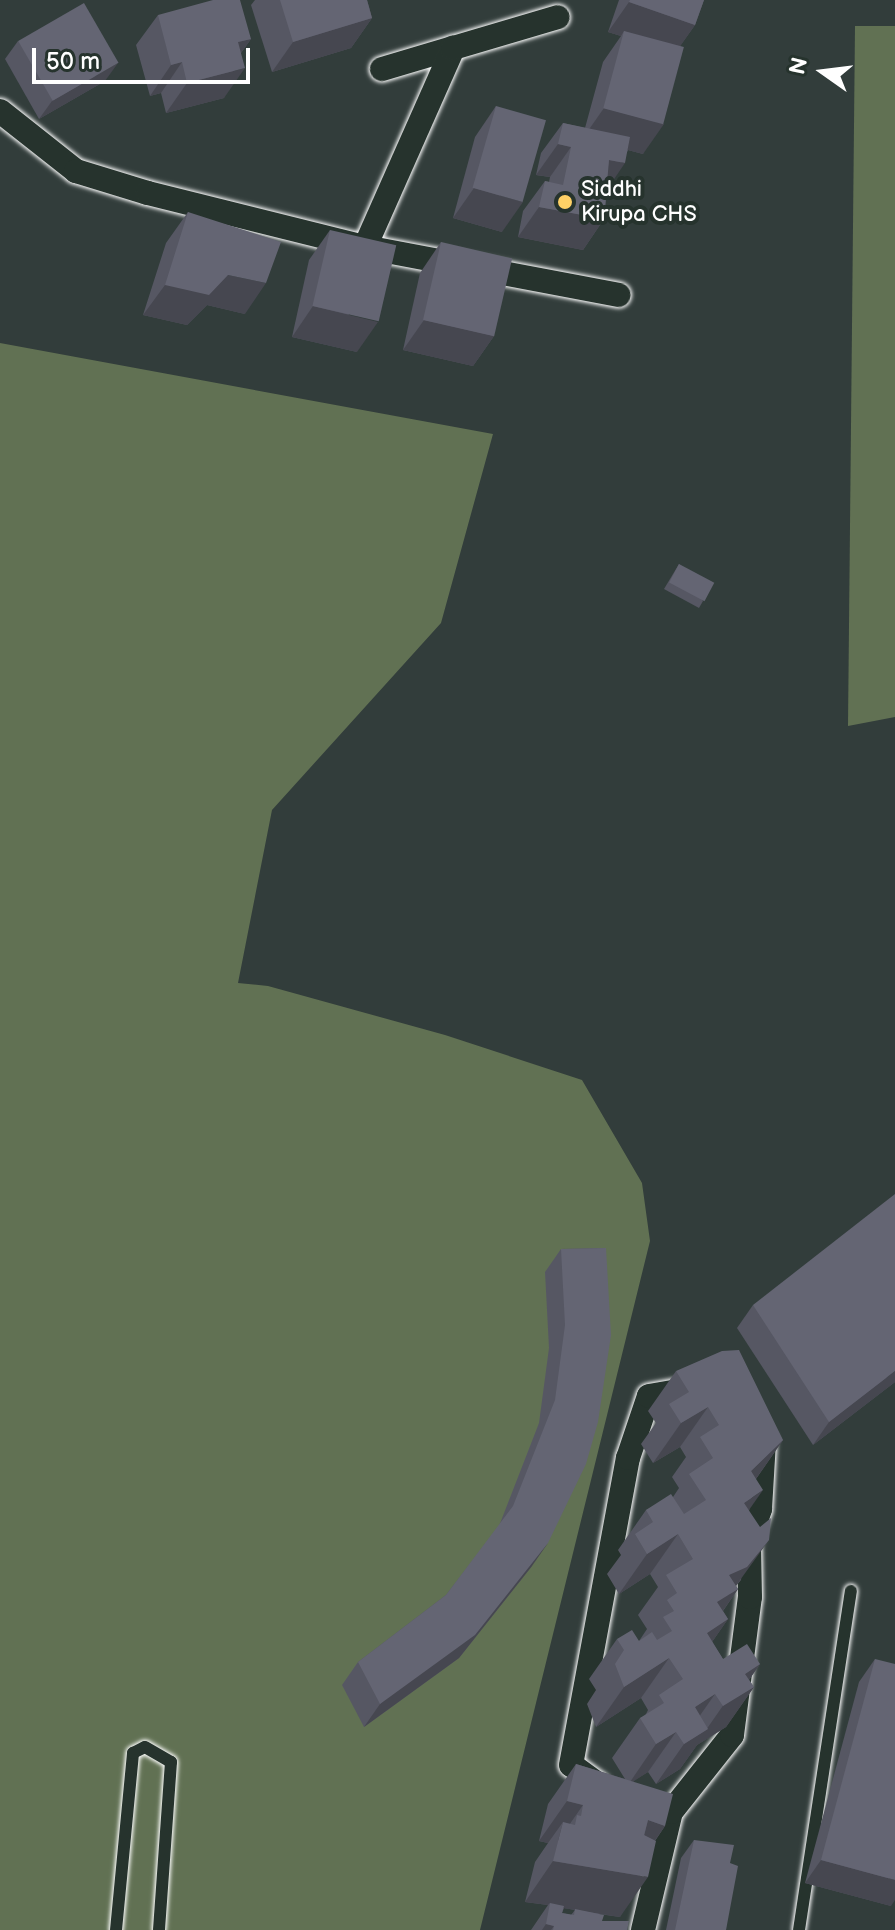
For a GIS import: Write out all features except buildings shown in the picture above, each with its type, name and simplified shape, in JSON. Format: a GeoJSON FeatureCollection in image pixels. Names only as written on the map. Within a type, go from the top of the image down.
{"type":"FeatureCollection","features":[{"type":"Feature","properties":{"kind":"street"},"geometry":{"type":"LineString","coordinates":[[382,69],[558,17]]}},
{"type":"Feature","properties":{"kind":"street"},"geometry":{"type":"LineString","coordinates":[[365,247],[453,48]]}},
{"type":"Feature","properties":{"kind":"street"},"geometry":{"type":"LineString","coordinates":[[0,111],[76,171],[365,247],[618,295]]}},
{"type":"Feature","properties":{"kind":"street"},"geometry":{"type":"LineString","coordinates":[[620,1801],[571,1765],[628,1458],[649,1396],[710,1385]]}},
{"type":"Feature","properties":{"kind":"street"},"geometry":{"type":"LineString","coordinates":[[643,1930],[671,1812],[732,1735],[750,1597],[749,1543],[760,1509],[764,1436],[753,1426]]}},
{"type":"Feature","properties":{"kind":"street"},"geometry":{"type":"LineString","coordinates":[[645,1806],[671,1812]]}},
{"type":"Feature","properties":{"kind":"lane"},"geometry":{"type":"LineString","coordinates":[[799,1930],[851,1591]]}},
{"type":"Feature","properties":{"kind":"lane"},"geometry":{"type":"LineString","coordinates":[[116,1930],[133,1753],[145,1747],[171,1762],[159,1930]]}},
{"type":"Feature","properties":{"kind":"green space"},"geometry":{"type":"Polygon","coordinates":[[[855,26],[895,26],[895,717],[848,726],[855,26]]]}},
{"type":"Feature","properties":{"kind":"green space"},"geometry":{"type":"Polygon","coordinates":[[[0,343],[493,434],[441,623],[272,810],[238,983],[268,986],[445,1035],[582,1080],[642,1183],[650,1241],[480,1930],[0,1930],[0,343]]]}},
{"type":"Feature","properties":{"kind":"place","name":"Siddhi Kirupa CHS"},"geometry":{"type":"Point","coordinates":[565,202]}}]}
